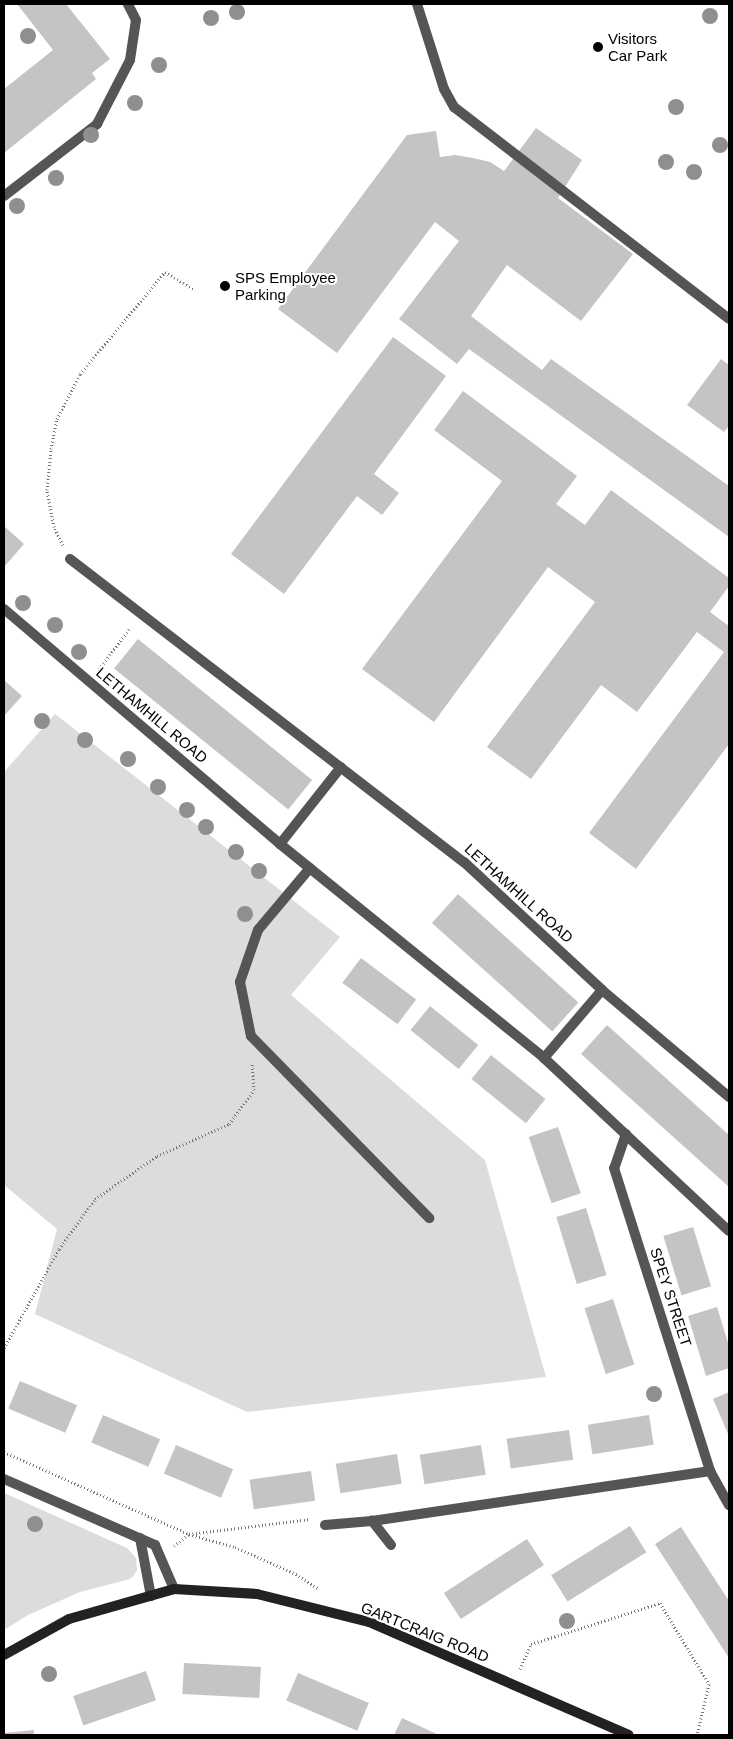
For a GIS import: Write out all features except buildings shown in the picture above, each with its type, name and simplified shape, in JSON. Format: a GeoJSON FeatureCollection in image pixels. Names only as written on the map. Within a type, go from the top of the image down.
{"type":"FeatureCollection","features":[{"type":"Feature","properties":{"kind":"street"},"geometry":{"type":"LineString","coordinates":[[4,196],[97,124],[130,60],[136,20],[128,4]]}},
{"type":"Feature","properties":{"kind":"street"},"geometry":{"type":"LineString","coordinates":[[417,4],[444,89],[454,107],[729,319]]}},
{"type":"Feature","properties":{"kind":"street","name":"LETHAMHILL ROAD"},"geometry":{"type":"LineString","coordinates":[[70,559],[464,862],[602,990],[729,1097]]}},
{"type":"Feature","properties":{"kind":"street","name":"LETHAMHILL ROAD"},"geometry":{"type":"LineString","coordinates":[[4,609],[280,844],[544,1058],[729,1230]]}},
{"type":"Feature","properties":{"kind":"street"},"geometry":{"type":"LineString","coordinates":[[280,844],[341,767]]}},
{"type":"Feature","properties":{"kind":"street"},"geometry":{"type":"LineString","coordinates":[[310,868],[258,930],[240,982],[251,1036],[429,1218]]}},
{"type":"Feature","properties":{"kind":"street"},"geometry":{"type":"LineString","coordinates":[[544,1058],[602,990]]}},
{"type":"Feature","properties":{"kind":"street","name":"SPEY STREET"},"geometry":{"type":"LineString","coordinates":[[626,1134],[614,1168],[710,1471],[729,1505]]}},
{"type":"Feature","properties":{"kind":"street"},"geometry":{"type":"LineString","coordinates":[[325,1525],[372,1521],[710,1471]]}},
{"type":"Feature","properties":{"kind":"street"},"geometry":{"type":"LineString","coordinates":[[4,1479],[154,1545],[174,1589]]}},
{"type":"Feature","properties":{"kind":"street"},"geometry":{"type":"LineString","coordinates":[[372,1521],[391,1545]]}},
{"type":"Feature","properties":{"kind":"street"},"geometry":{"type":"LineString","coordinates":[[140,1538],[151,1596]]}},
{"type":"Feature","properties":{"kind":"street","name":"GARTCRAIG ROAD"},"geometry":{"type":"LineString","coordinates":[[4,1655],[69,1619],[174,1589],[257,1594],[369,1622],[629,1735]]}},
{"type":"Feature","properties":{"kind":"path"},"geometry":{"type":"LineString","coordinates":[[70,559],[54,527],[48,490],[51,449],[56,419],[80,374],[164,272],[193,289]]}},
{"type":"Feature","properties":{"kind":"path"},"geometry":{"type":"LineString","coordinates":[[105,677],[97,670],[141,613]]}},
{"type":"Feature","properties":{"kind":"path"},"geometry":{"type":"LineString","coordinates":[[4,1348],[59,1249],[95,1199],[158,1156],[229,1124],[254,1090],[251,1036]]}},
{"type":"Feature","properties":{"kind":"path"},"geometry":{"type":"LineString","coordinates":[[4,1452],[189,1534],[235,1547],[296,1574],[320,1590]]}},
{"type":"Feature","properties":{"kind":"path"},"geometry":{"type":"LineString","coordinates":[[160,1558],[189,1534],[308,1518],[325,1525]]}},
{"type":"Feature","properties":{"kind":"path"},"geometry":{"type":"LineString","coordinates":[[513,1685],[531,1644],[660,1603],[709,1684],[696,1735]]}},
{"type":"Feature","properties":{"kind":"shaded area"},"geometry":{"type":"Polygon","coordinates":[[[55,714],[340,937],[291,995],[485,1160],[546,1377],[247,1412],[35,1314],[57,1229],[4,1185],[4,772],[55,714]]]}},
{"type":"Feature","properties":{"kind":"shaded area"},"geometry":{"type":"Polygon","coordinates":[[[4,1493],[127,1548],[136,1558],[137,1570],[134,1575],[130,1579],[80,1592],[28,1615],[4,1630],[4,1493]]]}},
{"type":"Feature","properties":{"kind":"place","name":"Visitors Car Park"},"geometry":{"type":"Point","coordinates":[598,47]}},
{"type":"Feature","properties":{"kind":"place","name":"SPS Employee Parking"},"geometry":{"type":"Point","coordinates":[225,286]}}]}
